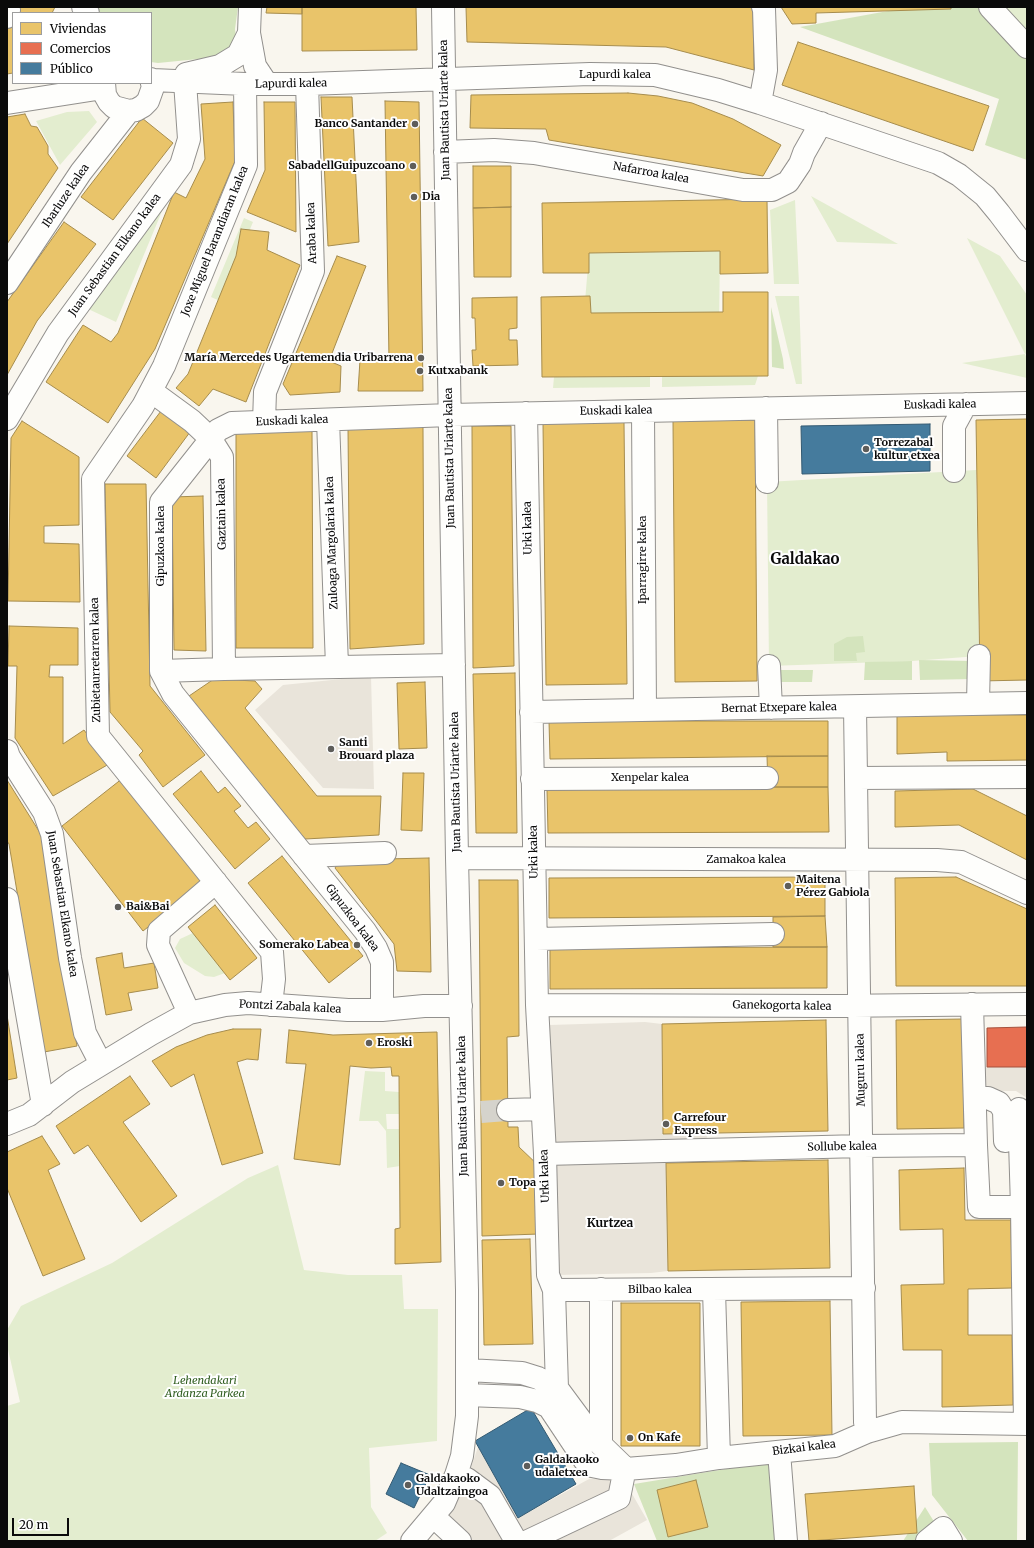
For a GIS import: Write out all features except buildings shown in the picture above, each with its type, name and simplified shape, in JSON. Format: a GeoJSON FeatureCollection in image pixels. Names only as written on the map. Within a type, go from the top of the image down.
{"type":"FeatureCollection","features":[{"type":"Feature","properties":{"kind":"street"},"geometry":{"type":"LineString","coordinates":[[7,7],[9,10],[7,18]]}},
{"type":"Feature","properties":{"kind":"street"},"geometry":{"type":"LineString","coordinates":[[250,7],[249,33],[255,66],[267,84]]}},
{"type":"Feature","properties":{"kind":"street","name":"Juan Bautista Uriarte kalea"},"geometry":{"type":"LineString","coordinates":[[412,1541],[434,1517],[444,1503],[456,1475],[462,1456],[467,1416],[468,1370],[457,858],[443,7]]}},
{"type":"Feature","properties":{"kind":"street"},"geometry":{"type":"LineString","coordinates":[[760,103],[766,70],[763,7]]}},
{"type":"Feature","properties":{"kind":"street"},"geometry":{"type":"LineString","coordinates":[[990,7],[1027,47]]}},
{"type":"Feature","properties":{"kind":"street"},"geometry":{"type":"LineString","coordinates":[[7,103],[104,85],[109,102],[114,107],[129,111],[136,110],[148,101],[153,87],[165,80],[220,66],[238,55],[249,33]]}},
{"type":"Feature","properties":{"kind":"street","name":"Lapurdi kalea"},"geometry":{"type":"LineString","coordinates":[[165,80],[244,84],[307,84],[590,74],[655,75],[718,90],[760,103],[938,163],[960,175],[984,196],[999,212],[1027,250]]}},
{"type":"Feature","properties":{"kind":"street","name":"Juan Sebastian Elkano kalea"},"geometry":{"type":"LineString","coordinates":[[7,419],[58,333],[181,165],[189,139],[165,80]]}},
{"type":"Feature","properties":{"kind":"street","name":"Joxe Miguel Barandiaran kalea"},"geometry":{"type":"LineString","coordinates":[[151,391],[164,366],[246,165],[244,84]]}},
{"type":"Feature","properties":{"kind":"street","name":"Araba kalea"},"geometry":{"type":"LineString","coordinates":[[264,422],[265,392],[313,271],[307,84]]}},
{"type":"Feature","properties":{"kind":"street","name":"Ibarluze kalea"},"geometry":{"type":"LineString","coordinates":[[7,283],[81,172],[129,111]]}},
{"type":"Feature","properties":{"kind":"street","name":"Nafarroa kalea"},"geometry":{"type":"LineString","coordinates":[[445,152],[494,150],[534,153],[743,190],[772,190],[788,182],[800,164],[804,153],[821,124]]}},
{"type":"Feature","properties":{"kind":"street","name":"Gaztain kalea"},"geometry":{"type":"LineString","coordinates":[[151,391],[192,420],[210,438],[222,457],[224,669]]}},
{"type":"Feature","properties":{"kind":"street","name":"Zubietaurretarren kalea"},"geometry":{"type":"LineString","coordinates":[[151,391],[143,406],[93,479],[98,736],[272,952],[274,979],[271,1004]]}},
{"type":"Feature","properties":{"kind":"street","name":"Euskadi kalea"},"geometry":{"type":"LineString","coordinates":[[210,438],[218,430],[232,424],[264,422],[526,413],[1027,403]]}},
{"type":"Feature","properties":{"kind":"street"},"geometry":{"type":"LineString","coordinates":[[954,471],[954,426],[966,404]]}},
{"type":"Feature","properties":{"kind":"street"},"geometry":{"type":"LineString","coordinates":[[766,408],[766,482]]}},
{"type":"Feature","properties":{"kind":"street","name":"Iparragirre kalea"},"geometry":{"type":"LineString","coordinates":[[642,411],[644,710]]}},
{"type":"Feature","properties":{"kind":"street","name":"Urki kalea"},"geometry":{"type":"LineString","coordinates":[[526,413],[530,712],[537,1005],[545,1154],[548,1275],[554,1290]]}},
{"type":"Feature","properties":{"kind":"street","name":"Zuloaga Margolaria kalea"},"geometry":{"type":"LineString","coordinates":[[328,420],[337,666]]}},
{"type":"Feature","properties":{"kind":"street","name":"Gipuzkoa kalea"},"geometry":{"type":"LineString","coordinates":[[210,438],[161,502],[161,671],[173,694],[376,948],[382,962],[382,1010]]}},
{"type":"Feature","properties":{"kind":"street"},"geometry":{"type":"LineString","coordinates":[[978,704],[979,656]]}},
{"type":"Feature","properties":{"kind":"street"},"geometry":{"type":"LineString","coordinates":[[161,671],[337,666],[454,665]]}},
{"type":"Feature","properties":{"kind":"street"},"geometry":{"type":"LineString","coordinates":[[769,666],[771,708]]}},
{"type":"Feature","properties":{"kind":"street","name":"Bernat Etxepare kalea"},"geometry":{"type":"LineString","coordinates":[[530,712],[1027,703]]}},
{"type":"Feature","properties":{"kind":"street","name":"Muguru kalea"},"geometry":{"type":"LineString","coordinates":[[856,707],[865,1422],[867,1432]]}},
{"type":"Feature","properties":{"kind":"street","name":"Juan Sebastian Elkano kalea"},"geometry":{"type":"LineString","coordinates":[[7,751],[9,757],[44,812],[52,834],[70,958],[85,1033],[101,1064]]}},
{"type":"Feature","properties":{"kind":"street"},"geometry":{"type":"LineString","coordinates":[[856,778],[1027,777]]}},
{"type":"Feature","properties":{"kind":"street","name":"Xenpelar kalea"},"geometry":{"type":"LineString","coordinates":[[532,779],[767,778]]}},
{"type":"Feature","properties":{"kind":"street"},"geometry":{"type":"LineString","coordinates":[[304,856],[385,853]]}},
{"type":"Feature","properties":{"kind":"street","name":"Zamakoa kalea"},"geometry":{"type":"LineString","coordinates":[[457,858],[937,860],[961,862],[1027,893]]}},
{"type":"Feature","properties":{"kind":"street"},"geometry":{"type":"LineString","coordinates":[[189,1013],[158,945],[158,931],[216,882]]}},
{"type":"Feature","properties":{"kind":"street"},"geometry":{"type":"LineString","coordinates":[[7,899],[43,1105]]}},
{"type":"Feature","properties":{"kind":"street"},"geometry":{"type":"LineString","coordinates":[[536,939],[773,934]]}},
{"type":"Feature","properties":{"kind":"street","name":"Pontzi Zabala kalea"},"geometry":{"type":"LineString","coordinates":[[7,1124],[29,1115],[72,1082],[189,1013],[225,1005],[248,1003],[348,1010],[382,1010],[424,1006],[461,1006]]}},
{"type":"Feature","properties":{"kind":"street"},"geometry":{"type":"LineString","coordinates":[[972,1004],[979,1207],[1022,1207]]}},
{"type":"Feature","properties":{"kind":"street","name":"Ganekogorta kalea"},"geometry":{"type":"LineString","coordinates":[[537,1005],[860,1006],[1027,1004]]}},
{"type":"Feature","properties":{"kind":"street"},"geometry":{"type":"LineString","coordinates":[[975,1098],[988,1098],[999,1103],[1004,1111],[1005,1142]]}},
{"type":"Feature","properties":{"kind":"street"},"geometry":{"type":"LineString","coordinates":[[508,1110],[542,1109]]}},
{"type":"Feature","properties":{"kind":"street"},"geometry":{"type":"LineString","coordinates":[[1019,1109],[1026,1424]]}},
{"type":"Feature","properties":{"kind":"street","name":"Sollube kalea"},"geometry":{"type":"LineString","coordinates":[[545,1154],[862,1146],[976,1145]]}},
{"type":"Feature","properties":{"kind":"street","name":"Bilbao kalea"},"geometry":{"type":"LineString","coordinates":[[554,1290],[864,1288]]}},
{"type":"Feature","properties":{"kind":"street"},"geometry":{"type":"LineString","coordinates":[[601,1289],[601,1445]]}},
{"type":"Feature","properties":{"kind":"street"},"geometry":{"type":"LineString","coordinates":[[554,1290],[557,1388]]}},
{"type":"Feature","properties":{"kind":"street"},"geometry":{"type":"LineString","coordinates":[[714,1290],[719,1458]]}},
{"type":"Feature","properties":{"kind":"street"},"geometry":{"type":"LineString","coordinates":[[468,1370],[522,1373],[538,1378],[557,1388],[601,1445],[625,1473],[619,1498],[528,1541]]}},
{"type":"Feature","properties":{"kind":"street","name":"Bizkai kalea"},"geometry":{"type":"LineString","coordinates":[[467,1395],[520,1397],[537,1401],[549,1407],[585,1461],[592,1466],[625,1473],[719,1458],[835,1446],[867,1432],[902,1422],[1026,1424]]}},
{"type":"Feature","properties":{"kind":"street"},"geometry":{"type":"LineString","coordinates":[[779,1452],[786,1541]]}},
{"type":"Feature","properties":{"kind":"street"},"geometry":{"type":"LineString","coordinates":[[467,1478],[490,1496],[516,1541]]}},
{"type":"Feature","properties":{"kind":"street"},"geometry":{"type":"LineString","coordinates":[[434,1517],[460,1541]]}},
{"type":"Feature","properties":{"kind":"street"},"geometry":{"type":"LineString","coordinates":[[928,1541],[943,1528],[952,1541]]}},
{"type":"Feature","properties":{"kind":"green space"},"geometry":{"type":"Polygon","coordinates":[[[91,7],[238,7],[235,29],[238,55],[158,63],[152,62],[152,12],[94,12],[91,7]]]}},
{"type":"Feature","properties":{"kind":"green space"},"geometry":{"type":"Polygon","coordinates":[[[910,7],[993,7],[1027,37],[1027,160],[985,145],[999,99],[800,27],[910,7]]]}},
{"type":"Feature","properties":{"kind":"green space"},"geometry":{"type":"Polygon","coordinates":[[[990,7],[1027,7],[1027,47],[990,7]]]}},
{"type":"Feature","properties":{"kind":"green space"},"geometry":{"type":"Polygon","coordinates":[[[89,111],[97,122],[60,165],[36,121],[67,112],[89,111]]]}},
{"type":"Feature","properties":{"kind":"green space"},"geometry":{"type":"Polygon","coordinates":[[[811,196],[898,244],[837,242],[811,196]]]}},
{"type":"Feature","properties":{"kind":"green space"},"geometry":{"type":"Polygon","coordinates":[[[795,200],[799,284],[774,284],[770,210],[795,200]]]}},
{"type":"Feature","properties":{"kind":"green space"},"geometry":{"type":"Polygon","coordinates":[[[165,204],[116,322],[86,308],[165,204]]]}},
{"type":"Feature","properties":{"kind":"green space"},"geometry":{"type":"Polygon","coordinates":[[[244,218],[253,222],[220,301],[211,297],[244,218]]]}},
{"type":"Feature","properties":{"kind":"green space"},"geometry":{"type":"Polygon","coordinates":[[[967,238],[1000,256],[1027,295],[1027,353],[1025,354],[967,238]]]}},
{"type":"Feature","properties":{"kind":"green space"},"geometry":{"type":"Polygon","coordinates":[[[720,251],[719,327],[583,326],[589,253],[720,251]]]}},
{"type":"Feature","properties":{"kind":"green space"},"geometry":{"type":"Polygon","coordinates":[[[775,296],[799,296],[802,384],[796,384],[775,296]]]}},
{"type":"Feature","properties":{"kind":"green space"},"geometry":{"type":"Polygon","coordinates":[[[771,307],[783,359],[784,369],[772,367],[771,307]]]}},
{"type":"Feature","properties":{"kind":"green space"},"geometry":{"type":"Polygon","coordinates":[[[1025,354],[1027,359],[1027,378],[962,363],[1025,354]]]}},
{"type":"Feature","properties":{"kind":"green space"},"geometry":{"type":"Polygon","coordinates":[[[662,376],[758,376],[755,385],[662,387],[662,376]]]}},
{"type":"Feature","properties":{"kind":"green space"},"geometry":{"type":"Polygon","coordinates":[[[554,377],[650,377],[650,387],[553,388],[554,377]]]}},
{"type":"Feature","properties":{"kind":"green space"},"geometry":{"type":"Polygon","coordinates":[[[976,470],[979,656],[912,661],[769,666],[767,482],[976,470]]]}},
{"type":"Feature","properties":{"kind":"green space"},"geometry":{"type":"Polygon","coordinates":[[[863,636],[865,652],[856,653],[857,661],[834,661],[834,644],[847,637],[863,636]]]}},
{"type":"Feature","properties":{"kind":"green space"},"geometry":{"type":"Polygon","coordinates":[[[919,660],[973,661],[973,679],[920,680],[919,660]]]}},
{"type":"Feature","properties":{"kind":"green space"},"geometry":{"type":"Polygon","coordinates":[[[912,661],[912,680],[864,680],[865,662],[912,661]]]}},
{"type":"Feature","properties":{"kind":"green space"},"geometry":{"type":"Polygon","coordinates":[[[767,670],[813,670],[812,682],[767,682],[767,670]]]}},
{"type":"Feature","properties":{"kind":"green space"},"geometry":{"type":"Polygon","coordinates":[[[193,933],[225,973],[214,977],[205,976],[184,963],[175,948],[180,939],[193,933]]]}},
{"type":"Feature","properties":{"kind":"green space"},"geometry":{"type":"Polygon","coordinates":[[[365,1071],[385,1072],[385,1091],[399,1092],[399,1114],[386,1114],[387,1129],[399,1129],[400,1166],[387,1168],[386,1131],[378,1121],[359,1121],[365,1071]]]}},
{"type":"Feature","properties":{"kind":"green space","name":"Lehendakari Ardanza Parkea"},"geometry":{"type":"Polygon","coordinates":[[[278,1165],[304,1270],[348,1275],[402,1275],[404,1309],[438,1309],[437,1441],[369,1448],[371,1507],[387,1533],[375,1541],[7,1541],[7,1406],[20,1402],[7,1345],[7,1330],[21,1306],[112,1263],[248,1178],[278,1165]]]}},
{"type":"Feature","properties":{"kind":"green space"},"geometry":{"type":"Polygon","coordinates":[[[1018,1442],[1017,1541],[968,1541],[932,1495],[929,1443],[1018,1442]]]}},
{"type":"Feature","properties":{"kind":"green space"},"geometry":{"type":"Polygon","coordinates":[[[775,1461],[778,1541],[657,1541],[634,1484],[775,1461]]]}},
{"type":"Feature","properties":{"kind":"green space"},"geometry":{"type":"Polygon","coordinates":[[[925,1507],[946,1541],[903,1541],[925,1507]]]}},
{"type":"Feature","properties":{"kind":"shaded area","name":"Santi Brouard plaza"},"geometry":{"type":"Polygon","coordinates":[[[371,676],[374,789],[323,788],[255,710],[283,685],[371,676]]]}},
{"type":"Feature","properties":{"kind":"shaded area"},"geometry":{"type":"Polygon","coordinates":[[[645,1022],[662,1024],[663,1134],[707,1133],[706,1162],[666,1163],[668,1271],[651,1273],[556,1275],[550,1025],[645,1022]]]}},
{"type":"Feature","properties":{"kind":"shaded area"},"geometry":{"type":"Polygon","coordinates":[[[984,1067],[1027,1067],[1027,1098],[1016,1091],[990,1091],[983,1088],[984,1067]]]}},
{"type":"Feature","properties":{"kind":"shaded area"},"geometry":{"type":"Polygon","coordinates":[[[478,1447],[518,1518],[589,1479],[623,1478],[647,1520],[609,1541],[471,1541],[447,1518],[467,1479],[478,1447]]]}},
{"type":"Feature","properties":{"kind":"tunnel"},"geometry":{"type":"LineString","coordinates":[[481,1112],[508,1110]]}},
{"type":"Feature","properties":{"kind":"place","name":"Banco Santander"},"geometry":{"type":"Point","coordinates":[415,124]}},
{"type":"Feature","properties":{"kind":"place","name":"SabadellGuipuzcoano"},"geometry":{"type":"Point","coordinates":[413,166]}},
{"type":"Feature","properties":{"kind":"place","name":"Dia"},"geometry":{"type":"Point","coordinates":[414,197]}},
{"type":"Feature","properties":{"kind":"place","name":"María Mercedes Ugartemendia Uribarrena"},"geometry":{"type":"Point","coordinates":[421,358]}},
{"type":"Feature","properties":{"kind":"place","name":"Kutxabank"},"geometry":{"type":"Point","coordinates":[420,371]}},
{"type":"Feature","properties":{"kind":"place","name":"Torrezabal kultur etxea"},"geometry":{"type":"Point","coordinates":[866,449]}},
{"type":"Feature","properties":{"kind":"place","name":"Santi Brouard plaza"},"geometry":{"type":"Point","coordinates":[331,749]}},
{"type":"Feature","properties":{"kind":"place","name":"Maitena Pérez Gabiola"},"geometry":{"type":"Point","coordinates":[788,886]}},
{"type":"Feature","properties":{"kind":"place","name":"Bai&Bai"},"geometry":{"type":"Point","coordinates":[118,907]}},
{"type":"Feature","properties":{"kind":"place","name":"Somerako Labea"},"geometry":{"type":"Point","coordinates":[357,945]}},
{"type":"Feature","properties":{"kind":"place","name":"Eroski"},"geometry":{"type":"Point","coordinates":[369,1043]}},
{"type":"Feature","properties":{"kind":"place","name":"Carrefour Express"},"geometry":{"type":"Point","coordinates":[666,1124]}},
{"type":"Feature","properties":{"kind":"place","name":"Topa"},"geometry":{"type":"Point","coordinates":[501,1183]}},
{"type":"Feature","properties":{"kind":"place","name":"On Kafe"},"geometry":{"type":"Point","coordinates":[630,1438]}},
{"type":"Feature","properties":{"kind":"place","name":"Galdakaoko udaletxea"},"geometry":{"type":"Point","coordinates":[527,1466]}},
{"type":"Feature","properties":{"kind":"place","name":"Galdakaoko Udaltzaingoa"},"geometry":{"type":"Point","coordinates":[408,1485]}},
{"type":"Feature","properties":{"kind":"district","name":"Galdakao"},"geometry":{"type":"Point","coordinates":[805,560]}},
{"type":"Feature","properties":{"kind":"district","name":"Kurtzea"},"geometry":{"type":"Point","coordinates":[610,1224]}}]}
